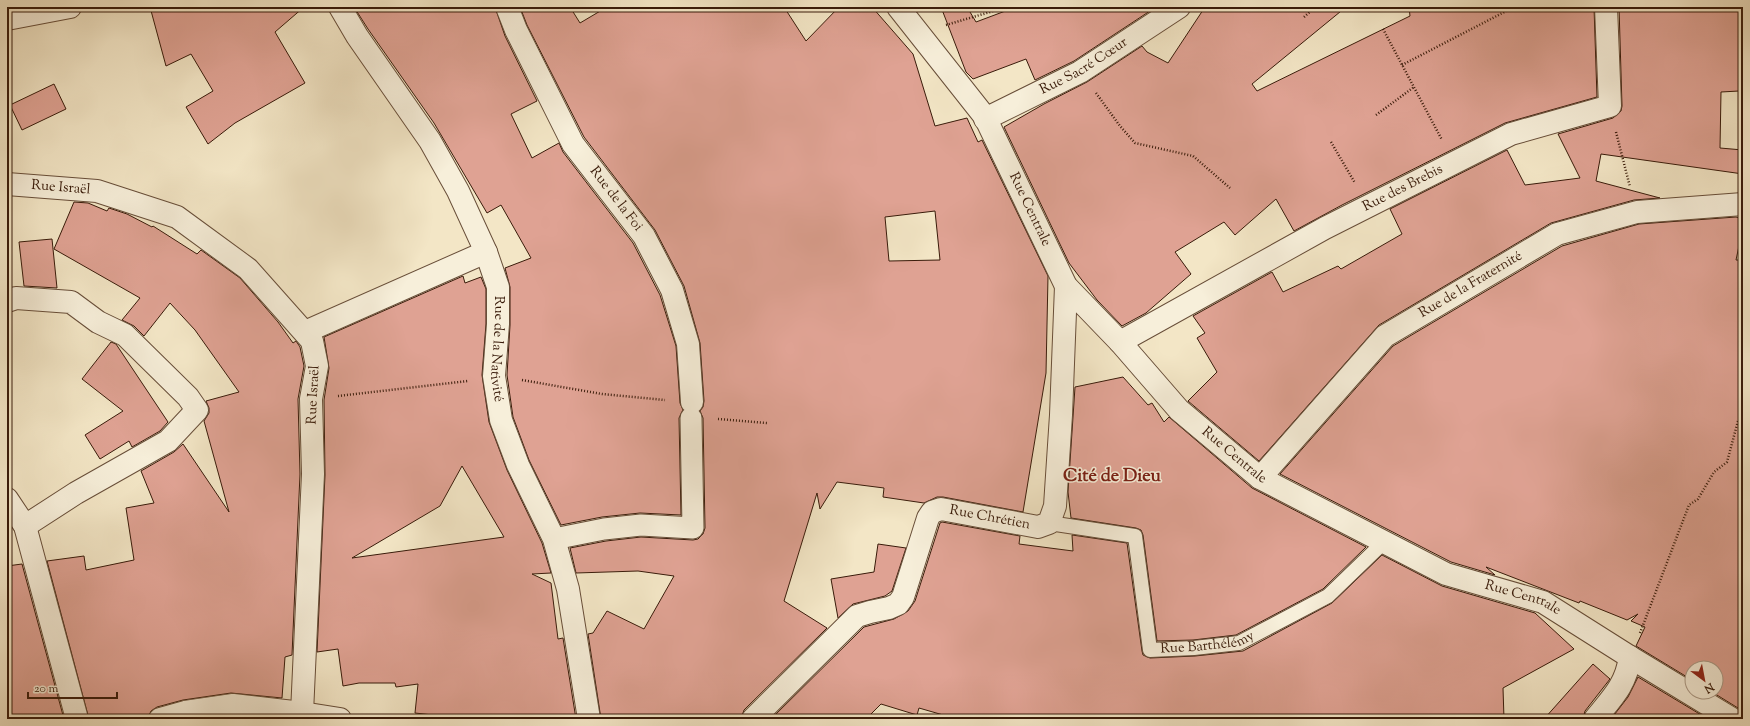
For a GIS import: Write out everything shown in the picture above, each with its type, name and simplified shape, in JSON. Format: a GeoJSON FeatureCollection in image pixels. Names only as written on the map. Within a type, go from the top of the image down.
{"type":"FeatureCollection","features":[{"type":"Feature","properties":{"kind":"street"},"geometry":{"type":"LineString","coordinates":[[7,19],[70,7]]}},
{"type":"Feature","properties":{"kind":"street","name":"Rue de la Nativité"},"geometry":{"type":"LineString","coordinates":[[340,7],[357,36],[430,141],[458,191],[486,252],[498,287],[498,324],[494,376],[501,420],[518,465],[554,539],[568,589],[589,719]]}},
{"type":"Feature","properties":{"kind":"street","name":"Rue de la Foi"},"geometry":{"type":"LineString","coordinates":[[507,7],[516,30],[573,144],[644,236],[672,290],[688,344],[692,410]]}},
{"type":"Feature","properties":{"kind":"street","name":"Rue Centrale"},"geometry":{"type":"LineString","coordinates":[[898,7],[920,33],[985,119],[1066,286],[1120,342],[1179,410],[1260,478],[1385,541],[1446,574],[1543,602],[1732,719]]}},
{"type":"Feature","properties":{"kind":"street","name":"Rue Sacré Cœur"},"geometry":{"type":"LineString","coordinates":[[985,119],[1080,72],[1179,7]]}},
{"type":"Feature","properties":{"kind":"street"},"geometry":{"type":"LineString","coordinates":[[1606,7],[1610,106]]}},
{"type":"Feature","properties":{"kind":"street","name":"Rue des Brebis"},"geometry":{"type":"LineString","coordinates":[[1120,342],[1325,228],[1511,134],[1610,106]]}},
{"type":"Feature","properties":{"kind":"street","name":"Rue Israël"},"geometry":{"type":"LineString","coordinates":[[7,184],[97,191],[176,217],[248,269],[312,341],[318,366],[311,399],[313,474],[302,713]]}},
{"type":"Feature","properties":{"kind":"street","name":"Rue de la Fraternité"},"geometry":{"type":"LineString","coordinates":[[1260,478],[1385,336],[1557,234],[1637,212],[1743,204]]}},
{"type":"Feature","properties":{"kind":"street"},"geometry":{"type":"LineString","coordinates":[[305,332],[486,252]]}},
{"type":"Feature","properties":{"kind":"street","name":"Rue Chrétien"},"geometry":{"type":"LineString","coordinates":[[753,719],[858,616],[898,604],[903,597],[928,518],[932,512],[941,509],[1038,526],[1049,523],[1055,506],[1061,415],[1066,286]]}},
{"type":"Feature","properties":{"kind":"street"},"geometry":{"type":"LineString","coordinates":[[7,301],[16,298],[71,302],[98,322],[125,335],[188,397],[197,410],[168,441],[76,493],[25,526]]}},
{"type":"Feature","properties":{"kind":"street"},"geometry":{"type":"LineString","coordinates":[[554,539],[604,529],[641,525],[693,528],[692,410]]}},
{"type":"Feature","properties":{"kind":"street"},"geometry":{"type":"LineString","coordinates":[[7,499],[25,526],[77,719]]}},
{"type":"Feature","properties":{"kind":"street"},"geometry":{"type":"LineString","coordinates":[[1595,719],[1622,685],[1628,672],[1630,657]]}},
{"type":"Feature","properties":{"kind":"street"},"geometry":{"type":"LineString","coordinates":[[160,719],[185,712],[233,705],[340,719]]}},
{"type":"Feature","properties":{"kind":"lane","name":"Rue Barthélémy"},"geometry":{"type":"LineString","coordinates":[[1049,523],[1135,536],[1150,650],[1194,648],[1238,643],[1328,596],[1385,541]]}},
{"type":"Feature","properties":{"kind":"path"},"geometry":{"type":"LineString","coordinates":[[920,33],[1007,7]]}},
{"type":"Feature","properties":{"kind":"path"},"geometry":{"type":"LineString","coordinates":[[1304,17],[1315,7]]}},
{"type":"Feature","properties":{"kind":"path"},"geometry":{"type":"LineString","coordinates":[[1402,65],[1514,7]]}},
{"type":"Feature","properties":{"kind":"path"},"geometry":{"type":"LineString","coordinates":[[1383,29],[1454,163]]}},
{"type":"Feature","properties":{"kind":"path"},"geometry":{"type":"LineString","coordinates":[[1080,72],[1120,126],[1135,142],[1193,156],[1230,188]]}},
{"type":"Feature","properties":{"kind":"path"},"geometry":{"type":"LineString","coordinates":[[1376,115],[1414,87]]}},
{"type":"Feature","properties":{"kind":"path"},"geometry":{"type":"LineString","coordinates":[[1610,106],[1637,212]]}},
{"type":"Feature","properties":{"kind":"path"},"geometry":{"type":"LineString","coordinates":[[1332,142],[1369,206]]}},
{"type":"Feature","properties":{"kind":"path"},"geometry":{"type":"LineString","coordinates":[[311,399],[481,380],[494,376],[767,423]]}},
{"type":"Feature","properties":{"kind":"path"},"geometry":{"type":"LineString","coordinates":[[1630,657],[1689,506],[1698,498],[1714,472],[1727,462],[1738,421]]}},
{"type":"Feature","properties":{"kind":"building"},"geometry":{"type":"Polygon","coordinates":[[[150,7],[304,7],[275,32],[305,83],[235,123],[208,144],[186,107],[213,91],[191,54],[166,66],[150,7]]]}},
{"type":"Feature","properties":{"kind":"building"},"geometry":{"type":"Polygon","coordinates":[[[354,7],[495,7],[505,36],[537,101],[511,114],[532,158],[559,143],[563,152],[633,243],[660,295],[676,346],[680,403],[683,410],[679,418],[681,515],[640,513],[602,517],[561,525],[529,460],[513,417],[507,375],[510,325],[510,287],[505,268],[531,258],[501,205],[487,213],[434,123],[354,7]]]}},
{"type":"Feature","properties":{"kind":"building"},"geometry":{"type":"Polygon","coordinates":[[[520,7],[570,7],[580,23],[607,7],[784,7],[806,41],[839,7],[872,7],[913,54],[935,126],[967,118],[978,142],[982,140],[1048,276],[1046,373],[1023,512],[943,497],[937,497],[924,503],[883,497],[884,488],[837,482],[820,509],[817,493],[784,601],[827,628],[744,710],[741,719],[601,719],[588,634],[593,633],[607,611],[644,629],[674,576],[638,571],[576,573],[570,548],[606,541],[641,537],[693,540],[698,539],[703,534],[705,528],[703,418],[700,411],[703,407],[704,401],[700,343],[684,286],[655,230],[584,137],[527,25],[520,7]],[[935,211],[885,217],[889,261],[940,260],[935,211]]]}},
{"type":"Feature","properties":{"kind":"building"},"geometry":{"type":"Polygon","coordinates":[[[941,7],[967,7],[976,22],[1016,7],[1156,7],[1074,61],[1035,80],[1026,59],[973,79],[966,72],[941,7]]]}},
{"type":"Feature","properties":{"kind":"building"},"geometry":{"type":"Polygon","coordinates":[[[1205,7],[1346,7],[1252,84],[1257,91],[1410,16],[1409,7],[1594,7],[1597,97],[1505,123],[1342,205],[1294,231],[1276,199],[1235,235],[1224,222],[1175,252],[1191,274],[1146,313],[1122,326],[1097,300],[1069,263],[1004,127],[1087,82],[1142,46],[1147,52],[1168,63],[1205,7]]]}},
{"type":"Feature","properties":{"kind":"building"},"geometry":{"type":"Polygon","coordinates":[[[1619,7],[1743,7],[1743,62],[1740,61],[1739,91],[1721,92],[1720,148],[1743,150],[1743,174],[1601,154],[1596,181],[1660,198],[1634,200],[1551,223],[1379,325],[1259,461],[1188,401],[1217,372],[1197,338],[1205,333],[1193,316],[1272,272],[1283,292],[1338,266],[1341,269],[1402,234],[1390,209],[1507,150],[1525,185],[1580,178],[1558,134],[1613,118],[1621,111],[1619,7]]]}},
{"type":"Feature","properties":{"kind":"building"},"geometry":{"type":"Polygon","coordinates":[[[54,84],[66,109],[22,130],[10,105],[54,84]]]}},
{"type":"Feature","properties":{"kind":"building"},"geometry":{"type":"Polygon","coordinates":[[[74,202],[88,203],[107,211],[109,208],[127,214],[152,227],[153,226],[197,254],[201,250],[240,278],[278,322],[293,343],[296,341],[300,347],[304,366],[298,399],[300,474],[292,655],[285,657],[282,698],[231,693],[183,700],[157,707],[151,711],[148,719],[89,719],[47,561],[84,556],[86,570],[134,560],[126,508],[154,503],[141,471],[174,452],[183,444],[229,512],[204,421],[209,413],[209,408],[206,401],[239,392],[195,330],[170,303],[144,336],[134,326],[122,320],[140,298],[54,249],[74,202]]]}},
{"type":"Feature","properties":{"kind":"building"},"geometry":{"type":"Polygon","coordinates":[[[1736,217],[1743,219],[1743,227],[1736,260],[1743,260],[1743,713],[1724,699],[1724,660],[1684,660],[1684,675],[1636,646],[1645,627],[1631,621],[1638,614],[1627,620],[1580,601],[1579,603],[1486,567],[1495,575],[1451,562],[1280,474],[1393,346],[1562,246],[1639,224],[1736,217]]]}},
{"type":"Feature","properties":{"kind":"building"},"geometry":{"type":"Polygon","coordinates":[[[52,239],[57,288],[24,286],[19,242],[52,239]]]}},
{"type":"Feature","properties":{"kind":"building"},"geometry":{"type":"Polygon","coordinates":[[[463,276],[465,283],[481,277],[486,289],[486,324],[482,375],[489,422],[507,470],[542,543],[551,573],[532,574],[551,583],[558,639],[563,638],[576,719],[468,719],[415,713],[418,684],[396,687],[395,683],[359,683],[343,686],[338,649],[317,652],[325,475],[324,400],[329,368],[324,337],[463,276]],[[462,466],[440,506],[352,558],[504,537],[462,466]]]}},
{"type":"Feature","properties":{"kind":"building"},"geometry":{"type":"Polygon","coordinates":[[[111,342],[116,344],[168,422],[160,431],[132,447],[129,441],[100,459],[85,435],[123,411],[82,379],[111,342]]]}},
{"type":"Feature","properties":{"kind":"building"},"geometry":{"type":"Polygon","coordinates":[[[1123,377],[1148,405],[1152,403],[1164,422],[1169,417],[1252,488],[1366,547],[1323,589],[1236,635],[1193,640],[1157,641],[1143,535],[1141,530],[1071,518],[1068,492],[1075,387],[1123,377]]]}},
{"type":"Feature","properties":{"kind":"building"},"geometry":{"type":"Polygon","coordinates":[[[942,522],[1020,536],[1019,544],[1073,551],[1072,535],[1127,543],[1142,651],[1143,655],[1150,658],[1195,656],[1243,651],[1332,603],[1382,555],[1442,586],[1535,613],[1574,649],[1503,688],[1504,719],[957,719],[919,708],[917,715],[881,704],[866,719],[771,719],[864,627],[894,619],[908,611],[915,601],[940,523],[942,522]]]}},
{"type":"Feature","properties":{"kind":"building"},"geometry":{"type":"Polygon","coordinates":[[[878,544],[906,548],[892,591],[885,596],[853,604],[838,618],[831,579],[874,572],[878,544]]]}},
{"type":"Feature","properties":{"kind":"building"},"geometry":{"type":"Polygon","coordinates":[[[22,564],[64,719],[7,719],[7,566],[22,564]]]}},
{"type":"Feature","properties":{"kind":"building"},"geometry":{"type":"Polygon","coordinates":[[[1593,664],[1610,679],[1585,711],[1583,719],[1544,719],[1593,664]]]}},
{"type":"Feature","properties":{"kind":"building"},"geometry":{"type":"Polygon","coordinates":[[[1638,677],[1708,719],[1611,719],[1628,697],[1638,677]]]}},
{"type":"Feature","properties":{"kind":"district","name":"Cité de Dieu"},"geometry":{"type":"Point","coordinates":[1112,477]}}]}
